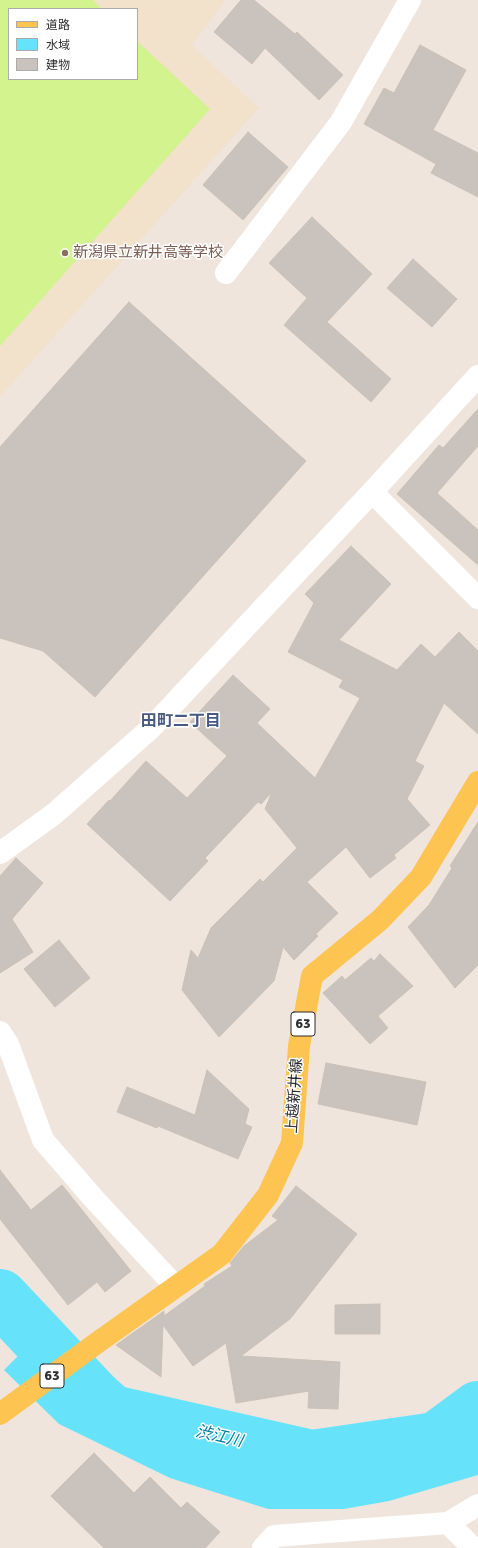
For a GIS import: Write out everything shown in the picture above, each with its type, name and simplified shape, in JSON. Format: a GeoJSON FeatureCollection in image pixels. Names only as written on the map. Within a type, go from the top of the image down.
{"type":"FeatureCollection","features":[{"type":"Feature","properties":{"kind":"main road","name":"上越新井線"},"geometry":{"type":"LineString","coordinates":[[5,1410],[94,1344],[222,1254],[268,1195],[292,1143],[299,1046],[312,976],[380,920],[421,877],[478,782]]}},
{"type":"Feature","properties":{"kind":"street"},"geometry":{"type":"LineString","coordinates":[[226,274],[341,122],[410,0]]}},
{"type":"Feature","properties":{"kind":"street"},"geometry":{"type":"LineString","coordinates":[[0,853],[54,814],[151,728],[372,492],[478,376]]}},
{"type":"Feature","properties":{"kind":"street"},"geometry":{"type":"LineString","coordinates":[[372,492],[478,598]]}},
{"type":"Feature","properties":{"kind":"street"},"geometry":{"type":"LineString","coordinates":[[0,1032],[8,1044],[43,1140],[94,1199],[176,1286]]}},
{"type":"Feature","properties":{"kind":"street"},"geometry":{"type":"LineString","coordinates":[[263,1548],[274,1536],[448,1523],[478,1505]]}},
{"type":"Feature","properties":{"kind":"street"},"geometry":{"type":"LineString","coordinates":[[448,1523],[473,1548]]}},
{"type":"Feature","properties":{"kind":"shaded area","name":"新潟県立新井高等学校"},"geometry":{"type":"Polygon","coordinates":[[[0,0],[226,0],[192,45],[259,108],[0,397],[0,0]]]}},
{"type":"Feature","properties":{"kind":"green space","name":"新潟県立新井高等学校"},"geometry":{"type":"Polygon","coordinates":[[[0,0],[93,0],[101,8],[8,8],[8,80],[138,80],[138,42],[210,109],[0,346],[0,0]]]}},
{"type":"Feature","properties":{"kind":"water"},"geometry":{"type":"Polygon","coordinates":[[[52,1322],[172,1429],[245,1445],[356,1475],[403,1468],[478,1430],[478,1475],[389,1501],[344,1509],[268,1509],[170,1478],[59,1424],[4,1370],[52,1322]]]}},
{"type":"Feature","properties":{"kind":"building"},"geometry":{"type":"Polygon","coordinates":[[[241,0],[254,0],[295,34],[297,32],[343,75],[319,100],[265,48],[252,64],[214,32],[241,0]]]}},
{"type":"Feature","properties":{"kind":"building"},"geometry":{"type":"Polygon","coordinates":[[[420,45],[466,70],[433,130],[478,153],[478,197],[431,173],[436,164],[364,124],[384,88],[394,93],[420,45]]]}},
{"type":"Feature","properties":{"kind":"building"},"geometry":{"type":"Polygon","coordinates":[[[248,132],[288,167],[243,220],[203,185],[248,132]]]}},
{"type":"Feature","properties":{"kind":"building"},"geometry":{"type":"Polygon","coordinates":[[[312,217],[372,274],[327,322],[391,379],[371,402],[284,325],[307,298],[269,263],[312,217]]]}},
{"type":"Feature","properties":{"kind":"building"},"geometry":{"type":"Polygon","coordinates":[[[413,259],[457,299],[432,327],[387,288],[413,259]]]}},
{"type":"Feature","properties":{"kind":"building"},"geometry":{"type":"Polygon","coordinates":[[[129,302],[306,461],[95,697],[43,651],[0,638],[0,447],[129,302]]]}},
{"type":"Feature","properties":{"kind":"building"},"geometry":{"type":"Polygon","coordinates":[[[478,409],[478,446],[437,493],[478,530],[478,565],[397,494],[439,445],[443,448],[478,409]]]}},
{"type":"Feature","properties":{"kind":"building"},"geometry":{"type":"Polygon","coordinates":[[[351,546],[391,584],[339,640],[397,670],[421,644],[435,657],[459,632],[478,651],[478,734],[444,703],[415,761],[424,766],[407,799],[430,825],[394,855],[396,858],[370,878],[346,847],[307,882],[338,913],[316,934],[318,936],[294,960],[283,947],[274,981],[219,1037],[182,990],[191,950],[198,958],[211,928],[260,879],[263,882],[297,848],[265,809],[272,792],[261,804],[258,802],[205,858],[208,861],[170,901],[87,824],[146,761],[187,798],[227,756],[190,722],[233,675],[270,709],[257,723],[315,778],[360,698],[339,687],[343,680],[288,652],[314,603],[305,594],[351,546]]]}},
{"type":"Feature","properties":{"kind":"building"},"geometry":{"type":"Polygon","coordinates":[[[478,822],[478,965],[455,988],[408,927],[429,905],[452,868],[450,866],[478,822]]]}},
{"type":"Feature","properties":{"kind":"building"},"geometry":{"type":"Polygon","coordinates":[[[16,858],[43,883],[12,919],[33,952],[0,973],[0,876],[16,858]]]}},
{"type":"Feature","properties":{"kind":"building"},"geometry":{"type":"Polygon","coordinates":[[[59,940],[90,978],[55,1007],[24,969],[59,940]]]}},
{"type":"Feature","properties":{"kind":"building"},"geometry":{"type":"Polygon","coordinates":[[[380,954],[413,986],[378,1016],[388,1028],[370,1044],[323,993],[342,976],[345,980],[371,958],[374,961],[380,954]]]}},
{"type":"Feature","properties":{"kind":"building"},"geometry":{"type":"Polygon","coordinates":[[[326,1063],[426,1082],[417,1125],[318,1104],[326,1063]]]}},
{"type":"Feature","properties":{"kind":"building"},"geometry":{"type":"Polygon","coordinates":[[[207,1070],[249,1109],[245,1124],[252,1127],[238,1159],[158,1126],[157,1128],[117,1112],[127,1087],[195,1115],[207,1070]]]}},
{"type":"Feature","properties":{"kind":"building"},"geometry":{"type":"Polygon","coordinates":[[[0,1170],[31,1210],[62,1185],[131,1271],[105,1292],[97,1282],[68,1305],[0,1219],[0,1170]]]}},
{"type":"Feature","properties":{"kind":"building"},"geometry":{"type":"Polygon","coordinates":[[[296,1186],[357,1234],[290,1319],[241,1356],[340,1362],[338,1409],[308,1408],[309,1391],[236,1403],[226,1343],[193,1366],[163,1325],[161,1377],[116,1345],[164,1311],[164,1316],[205,1286],[204,1284],[232,1266],[230,1263],[244,1246],[278,1220],[272,1216],[296,1186]]]}},
{"type":"Feature","properties":{"kind":"building"},"geometry":{"type":"Polygon","coordinates":[[[380,1304],[380,1334],[335,1334],[335,1305],[380,1304]]]}},
{"type":"Feature","properties":{"kind":"building"},"geometry":{"type":"Polygon","coordinates":[[[94,1453],[134,1493],[150,1477],[181,1508],[187,1502],[220,1532],[205,1548],[104,1548],[51,1496],[94,1453]]]}},
{"type":"Feature","properties":{"kind":"waterway","name":"渋江川"},"geometry":{"type":"LineString","coordinates":[[0,1297],[108,1412],[312,1458],[436,1440],[478,1409]]}},
{"type":"Feature","properties":{"kind":"place","name":"新潟県立新井高等学校"},"geometry":{"type":"Point","coordinates":[65,253]}},
{"type":"Feature","properties":{"kind":"district","name":"田町二丁目"},"geometry":{"type":"Point","coordinates":[181,722]}}]}
